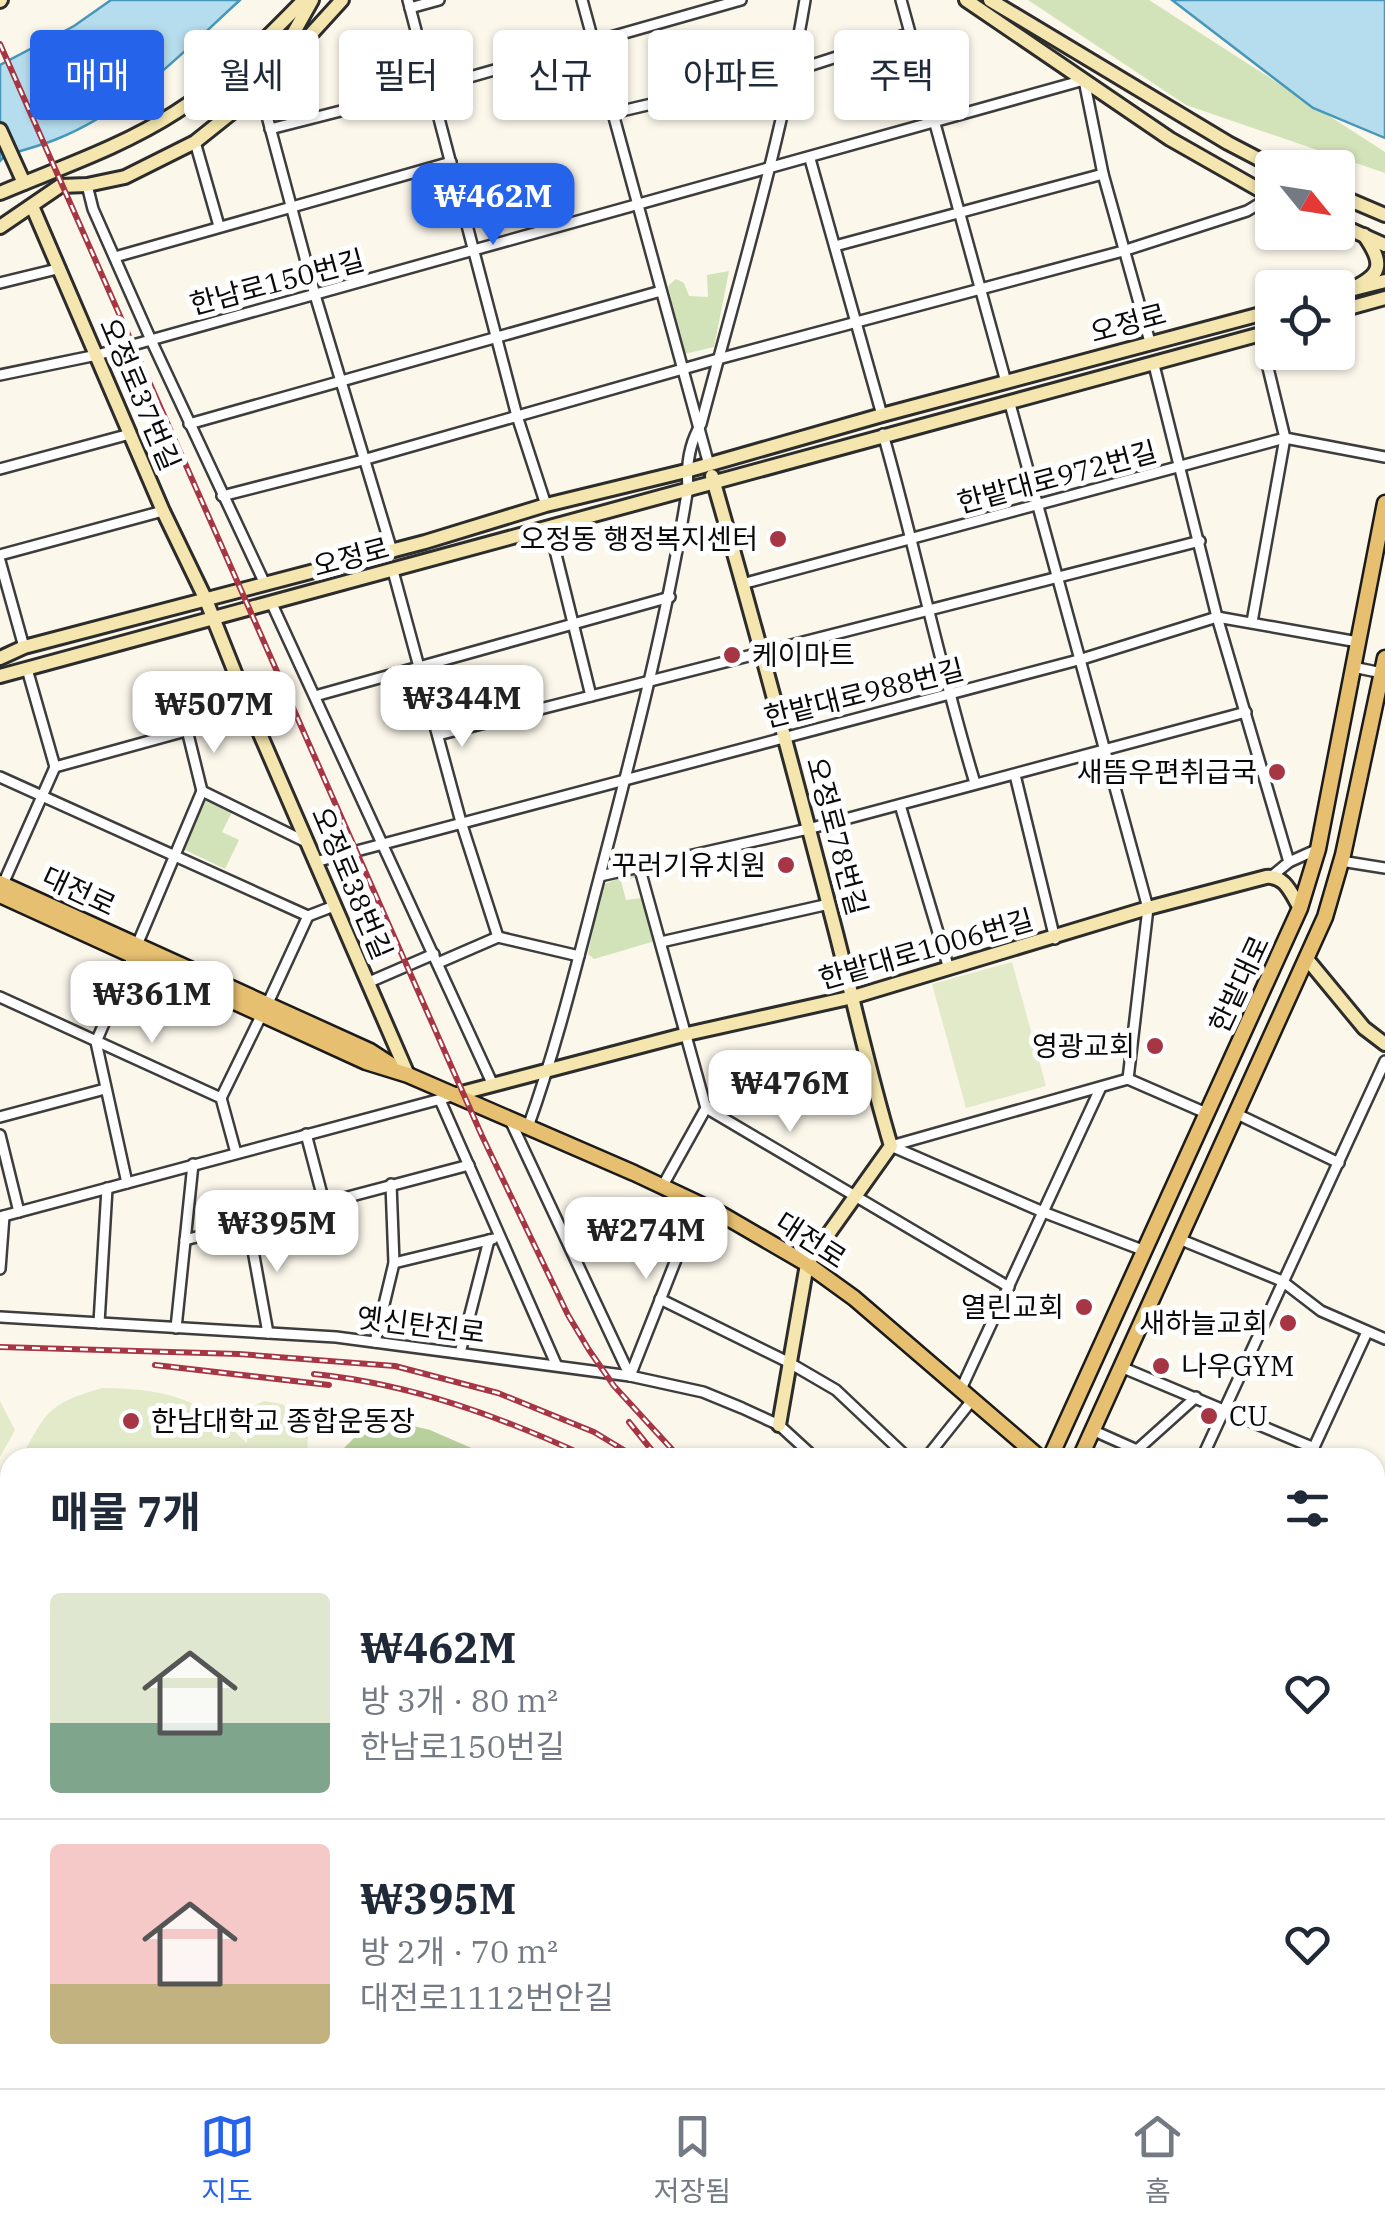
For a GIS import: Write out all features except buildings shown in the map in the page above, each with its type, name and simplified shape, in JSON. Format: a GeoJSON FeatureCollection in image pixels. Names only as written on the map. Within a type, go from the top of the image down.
{"type":"FeatureCollection","features":[{"type":"Feature","properties":{"kind":"main road","name":"한밭대로"},"geometry":{"type":"LineString","coordinates":[[1055,1448],[1300,908],[1318,849],[1385,503]]}},
{"type":"Feature","properties":{"kind":"main road","name":"한밭대로"},"geometry":{"type":"LineString","coordinates":[[1084,1448],[1324,917],[1341,861],[1383,677]]}},
{"type":"Feature","properties":{"kind":"main road","name":"대전로"},"geometry":{"type":"LineString","coordinates":[[1,887],[264,1010],[370,1051],[447,1098],[510,1119],[698,1204],[807,1264],[854,1298],[1029,1448]]}},
{"type":"Feature","properties":{"kind":"street"},"geometry":{"type":"LineString","coordinates":[[292,30],[308,0]]}},
{"type":"Feature","properties":{"kind":"street"},"geometry":{"type":"LineString","coordinates":[[0,193],[133,137],[176,112],[250,56],[308,0]]}},
{"type":"Feature","properties":{"kind":"street"},"geometry":{"type":"LineString","coordinates":[[314,30],[342,0]]}},
{"type":"Feature","properties":{"kind":"street"},"geometry":{"type":"LineString","coordinates":[[416,30],[409,4],[439,0]]}},
{"type":"Feature","properties":{"kind":"street"},"geometry":{"type":"LineString","coordinates":[[582,0],[591,30]]}},
{"type":"Feature","properties":{"kind":"street"},"geometry":{"type":"LineString","coordinates":[[628,31],[737,0]]}},
{"type":"Feature","properties":{"kind":"street"},"geometry":{"type":"LineString","coordinates":[[800,30],[805,0]]}},
{"type":"Feature","properties":{"kind":"street"},"geometry":{"type":"LineString","coordinates":[[901,0],[907,30]]}},
{"type":"Feature","properties":{"kind":"street"},"geometry":{"type":"LineString","coordinates":[[966,0],[1170,139],[1255,187]]}},
{"type":"Feature","properties":{"kind":"street"},"geometry":{"type":"LineString","coordinates":[[981,0],[1014,14]]}},
{"type":"Feature","properties":{"kind":"street"},"geometry":{"type":"LineString","coordinates":[[990,0],[1255,157]]}},
{"type":"Feature","properties":{"kind":"street"},"geometry":{"type":"LineString","coordinates":[[1084,80],[1103,174],[1150,342]]}},
{"type":"Feature","properties":{"kind":"street","name":"한남로150번길"},"geometry":{"type":"LineString","coordinates":[[0,375],[97,355],[934,125],[1084,80]]}},
{"type":"Feature","properties":{"kind":"street"},"geometry":{"type":"LineString","coordinates":[[270,129],[339,111]]}},
{"type":"Feature","properties":{"kind":"street"},"geometry":{"type":"LineString","coordinates":[[0,228],[60,186],[87,186],[125,177],[196,142],[222,120]]}},
{"type":"Feature","properties":{"kind":"street"},"geometry":{"type":"LineString","coordinates":[[269,120],[340,383],[392,551]]}},
{"type":"Feature","properties":{"kind":"street"},"geometry":{"type":"LineString","coordinates":[[440,120],[517,416],[546,505]]}},
{"type":"Feature","properties":{"kind":"street"},"geometry":{"type":"LineString","coordinates":[[615,120],[701,424],[713,480]]}},
{"type":"Feature","properties":{"kind":"street"},"geometry":{"type":"LineString","coordinates":[[528,1127],[548,1072],[628,778],[670,597],[692,438],[701,424],[782,120]]}},
{"type":"Feature","properties":{"kind":"street"},"geometry":{"type":"LineString","coordinates":[[933,120],[1006,382]]}},
{"type":"Feature","properties":{"kind":"street"},"geometry":{"type":"LineString","coordinates":[[0,130],[24,183]]}},
{"type":"Feature","properties":{"kind":"street"},"geometry":{"type":"LineString","coordinates":[[196,142],[219,226]]}},
{"type":"Feature","properties":{"kind":"street"},"geometry":{"type":"LineString","coordinates":[[810,159],[882,414]]}},
{"type":"Feature","properties":{"kind":"street"},"geometry":{"type":"LineString","coordinates":[[115,256],[451,162]]}},
{"type":"Feature","properties":{"kind":"street"},"geometry":{"type":"LineString","coordinates":[[835,246],[1103,174]]}},
{"type":"Feature","properties":{"kind":"street"},"geometry":{"type":"LineString","coordinates":[[87,186],[93,209],[151,340],[265,584]]}},
{"type":"Feature","properties":{"kind":"street"},"geometry":{"type":"LineString","coordinates":[[1355,202],[1385,215]]}},
{"type":"Feature","properties":{"kind":"street","name":"오정로37번길"},"geometry":{"type":"LineString","coordinates":[[32,206],[163,511],[206,600]]}},
{"type":"Feature","properties":{"kind":"street"},"geometry":{"type":"LineString","coordinates":[[222,496],[1123,250],[1255,207]]}},
{"type":"Feature","properties":{"kind":"street"},"geometry":{"type":"LineString","coordinates":[[1355,231],[1385,245]]}},
{"type":"Feature","properties":{"kind":"street"},"geometry":{"type":"LineString","coordinates":[[1355,287],[1377,273],[1377,254],[1364,235]]}},
{"type":"Feature","properties":{"kind":"street"},"geometry":{"type":"LineString","coordinates":[[0,284],[58,269]]}},
{"type":"Feature","properties":{"kind":"street"},"geometry":{"type":"LineString","coordinates":[[1355,288],[1382,280]]}},
{"type":"Feature","properties":{"kind":"street"},"geometry":{"type":"LineString","coordinates":[[189,424],[662,291]]}},
{"type":"Feature","properties":{"kind":"street"},"geometry":{"type":"LineString","coordinates":[[1355,308],[1382,301]]}},
{"type":"Feature","properties":{"kind":"street","name":"오정로"},"geometry":{"type":"LineString","coordinates":[[0,658],[24,647],[392,551],[546,505],[686,471],[882,414],[1255,315]]}},
{"type":"Feature","properties":{"kind":"street","name":"오정로"},"geometry":{"type":"LineString","coordinates":[[0,676],[1255,336]]}},
{"type":"Feature","properties":{"kind":"street"},"geometry":{"type":"LineString","coordinates":[[1154,365],[1217,616],[1289,862]]}},
{"type":"Feature","properties":{"kind":"street"},"geometry":{"type":"LineString","coordinates":[[1252,622],[1284,438],[1272,370]]}},
{"type":"Feature","properties":{"kind":"street"},"geometry":{"type":"LineString","coordinates":[[1010,404],[1148,908],[1128,1078]]}},
{"type":"Feature","properties":{"kind":"street"},"geometry":{"type":"LineString","coordinates":[[0,469],[130,434]]}},
{"type":"Feature","properties":{"kind":"street"},"geometry":{"type":"LineString","coordinates":[[883,434],[913,539],[948,695],[975,783]]}},
{"type":"Feature","properties":{"kind":"street","name":"한밭대로972번길"},"geometry":{"type":"LineString","coordinates":[[742,584],[1284,438],[1385,457]]}},
{"type":"Feature","properties":{"kind":"street","name":"오정로78번길"},"geometry":{"type":"LineString","coordinates":[[713,480],[786,736],[870,1078],[892,1146]]}},
{"type":"Feature","properties":{"kind":"street"},"geometry":{"type":"LineString","coordinates":[[24,647],[0,558],[163,511]]}},
{"type":"Feature","properties":{"kind":"street"},"geometry":{"type":"LineString","coordinates":[[549,526],[591,696]]}},
{"type":"Feature","properties":{"kind":"street"},"geometry":{"type":"LineString","coordinates":[[438,735],[1200,541]]}},
{"type":"Feature","properties":{"kind":"street"},"geometry":{"type":"LineString","coordinates":[[394,572],[461,822],[498,937]]}},
{"type":"Feature","properties":{"kind":"street"},"geometry":{"type":"LineString","coordinates":[[315,696],[670,597]]}},
{"type":"Feature","properties":{"kind":"street","name":"오정로38번길"},"geometry":{"type":"LineString","coordinates":[[206,600],[408,1075]]}},
{"type":"Feature","properties":{"kind":"street"},"geometry":{"type":"LineString","coordinates":[[270,602],[494,1085]]}},
{"type":"Feature","properties":{"kind":"street","name":"한밭대로988번길"},"geometry":{"type":"LineString","coordinates":[[315,862],[1082,659],[1217,616],[1358,642]]}},
{"type":"Feature","properties":{"kind":"street"},"geometry":{"type":"LineString","coordinates":[[1353,668],[1383,677]]}},
{"type":"Feature","properties":{"kind":"street"},"geometry":{"type":"LineString","coordinates":[[1,887],[55,767],[27,669]]}},
{"type":"Feature","properties":{"kind":"street"},"geometry":{"type":"LineString","coordinates":[[600,876],[900,805],[1246,712]]}},
{"type":"Feature","properties":{"kind":"street"},"geometry":{"type":"LineString","coordinates":[[55,767],[251,713]]}},
{"type":"Feature","properties":{"kind":"street"},"geometry":{"type":"LineString","coordinates":[[126,1182],[96,1042],[202,791],[187,730]]}},
{"type":"Feature","properties":{"kind":"street"},"geometry":{"type":"LineString","coordinates":[[1015,774],[1055,938]]}},
{"type":"Feature","properties":{"kind":"street"},"geometry":{"type":"LineString","coordinates":[[0,777],[308,916]]}},
{"type":"Feature","properties":{"kind":"street"},"geometry":{"type":"LineString","coordinates":[[202,791],[306,842]]}},
{"type":"Feature","properties":{"kind":"street"},"geometry":{"type":"LineString","coordinates":[[900,805],[949,968]]}},
{"type":"Feature","properties":{"kind":"street"},"geometry":{"type":"LineString","coordinates":[[1300,908],[1286,884],[1272,876],[1289,862],[1318,849]]}},
{"type":"Feature","properties":{"kind":"street"},"geometry":{"type":"LineString","coordinates":[[1341,861],[1385,868]]}},
{"type":"Feature","properties":{"kind":"street"},"geometry":{"type":"LineString","coordinates":[[639,866],[706,1108],[662,1186]]}},
{"type":"Feature","properties":{"kind":"street","name":"한밭대로1006번길"},"geometry":{"type":"LineString","coordinates":[[447,1098],[686,1034],[853,997],[1148,908],[1272,876]]}},
{"type":"Feature","properties":{"kind":"street"},"geometry":{"type":"LineString","coordinates":[[661,942],[829,904]]}},
{"type":"Feature","properties":{"kind":"street"},"geometry":{"type":"LineString","coordinates":[[236,1153],[221,1098],[308,916],[334,906]]}},
{"type":"Feature","properties":{"kind":"street"},"geometry":{"type":"LineString","coordinates":[[368,983],[498,937],[580,956]]}},
{"type":"Feature","properties":{"kind":"street"},"geometry":{"type":"LineString","coordinates":[[1307,958],[1364,1028],[1385,1044]]}},
{"type":"Feature","properties":{"kind":"street"},"geometry":{"type":"LineString","coordinates":[[0,997],[221,1098]]}},
{"type":"Feature","properties":{"kind":"street"},"geometry":{"type":"LineString","coordinates":[[1206,1448],[1385,1061]]}},
{"type":"Feature","properties":{"kind":"street"},"geometry":{"type":"LineString","coordinates":[[706,1108],[870,1078]]}},
{"type":"Feature","properties":{"kind":"street"},"geometry":{"type":"LineString","coordinates":[[779,1425],[807,1264],[892,1146],[1128,1078],[1206,1113]]}},
{"type":"Feature","properties":{"kind":"street"},"geometry":{"type":"LineString","coordinates":[[0,1117],[104,1089]]}},
{"type":"Feature","properties":{"kind":"street"},"geometry":{"type":"LineString","coordinates":[[932,1448],[967,1394],[1009,1286],[1100,1089]]}},
{"type":"Feature","properties":{"kind":"street"},"geometry":{"type":"LineString","coordinates":[[0,1269],[2,1216],[447,1098],[495,1238],[556,1364]]}},
{"type":"Feature","properties":{"kind":"street"},"geometry":{"type":"LineString","coordinates":[[706,1108],[1009,1286]]}},
{"type":"Feature","properties":{"kind":"street"},"geometry":{"type":"LineString","coordinates":[[1236,1113],[1339,1163]]}},
{"type":"Feature","properties":{"kind":"street"},"geometry":{"type":"LineString","coordinates":[[510,1119],[630,1376]]}},
{"type":"Feature","properties":{"kind":"street"},"geometry":{"type":"LineString","coordinates":[[306,1134],[324,1202]]}},
{"type":"Feature","properties":{"kind":"street"},"geometry":{"type":"LineString","coordinates":[[0,1135],[20,1212]]}},
{"type":"Feature","properties":{"kind":"street"},"geometry":{"type":"LineString","coordinates":[[892,1146],[1144,1251]]}},
{"type":"Feature","properties":{"kind":"street"},"geometry":{"type":"LineString","coordinates":[[176,1328],[193,1164]]}},
{"type":"Feature","properties":{"kind":"street"},"geometry":{"type":"LineString","coordinates":[[186,1240],[469,1164]]}},
{"type":"Feature","properties":{"kind":"street"},"geometry":{"type":"LineString","coordinates":[[375,1342],[394,1262],[391,1184]]}},
{"type":"Feature","properties":{"kind":"street"},"geometry":{"type":"LineString","coordinates":[[98,1324],[107,1188]]}},
{"type":"Feature","properties":{"kind":"street"},"geometry":{"type":"LineString","coordinates":[[630,1376],[698,1204]]}},
{"type":"Feature","properties":{"kind":"street"},"geometry":{"type":"LineString","coordinates":[[248,1223],[268,1333]]}},
{"type":"Feature","properties":{"kind":"street"},"geometry":{"type":"LineString","coordinates":[[394,1262],[495,1238]]}},
{"type":"Feature","properties":{"kind":"street"},"geometry":{"type":"LineString","coordinates":[[460,1353],[495,1238]]}},
{"type":"Feature","properties":{"kind":"street"},"geometry":{"type":"LineString","coordinates":[[1179,1238],[1282,1280],[1321,1311],[1385,1339]]}},
{"type":"Feature","properties":{"kind":"street"},"geometry":{"type":"LineString","coordinates":[[660,1299],[836,1390],[897,1448]]}},
{"type":"Feature","properties":{"kind":"street","name":"옛신탄진로"},"geometry":{"type":"LineString","coordinates":[[0,1317],[375,1342],[630,1376],[702,1392],[779,1425],[804,1448]]}},
{"type":"Feature","properties":{"kind":"street"},"geometry":{"type":"LineString","coordinates":[[1314,1448],[1367,1332]]}},
{"type":"Feature","properties":{"kind":"street"},"geometry":{"type":"LineString","coordinates":[[1122,1367],[1224,1408],[1302,1448]]}},
{"type":"Feature","properties":{"kind":"street"},"geometry":{"type":"LineString","coordinates":[[1138,1448],[1196,1397]]}},
{"type":"Feature","properties":{"kind":"street"},"geometry":{"type":"LineString","coordinates":[[1092,1430],[1132,1448]]}},
{"type":"Feature","properties":{"kind":"green space"},"geometry":{"type":"Polygon","coordinates":[[[1028,0],[1149,0],[1385,152],[1385,173],[1355,163],[1355,150],[1318,150],[1186,105],[1028,0]]]}},
{"type":"Feature","properties":{"kind":"green space"},"geometry":{"type":"Polygon","coordinates":[[[729,271],[714,347],[684,354],[668,286],[676,279],[684,283],[689,296],[708,297],[707,275],[729,271]]]}},
{"type":"Feature","properties":{"kind":"green space"},"geometry":{"type":"Polygon","coordinates":[[[203,797],[233,810],[222,832],[239,840],[225,869],[183,849],[203,797]]]}},
{"type":"Feature","properties":{"kind":"green space"},"geometry":{"type":"Polygon","coordinates":[[[633,873],[637,877],[621,881],[626,900],[642,898],[655,941],[594,959],[588,954],[602,885],[633,873]]]}},
{"type":"Feature","properties":{"kind":"green space"},"geometry":{"type":"Polygon","coordinates":[[[1012,962],[1046,1086],[966,1108],[932,984],[1012,962]]]}},
{"type":"Feature","properties":{"kind":"green space","name":"한남대학교 종합운동장"},"geometry":{"type":"Polygon","coordinates":[[[102,1388],[163,1394],[213,1415],[247,1443],[248,1409],[264,1401],[282,1404],[295,1414],[308,1434],[307,1448],[27,1448],[44,1419],[71,1399],[102,1388]]]}},
{"type":"Feature","properties":{"kind":"green space"},"geometry":{"type":"Polygon","coordinates":[[[0,1401],[15,1430],[5,1448],[0,1448],[0,1401]]]}},
{"type":"Feature","properties":{"kind":"green space"},"geometry":{"type":"Polygon","coordinates":[[[375,1417],[430,1430],[471,1448],[344,1448],[375,1417]]]}},
{"type":"Feature","properties":{"kind":"water"},"geometry":{"type":"Polygon","coordinates":[[[111,0],[240,0],[207,30],[184,30],[184,51],[164,69],[164,30],[66,30],[111,0]]]}},
{"type":"Feature","properties":{"kind":"water"},"geometry":{"type":"Polygon","coordinates":[[[1172,0],[1385,0],[1385,138],[1313,108],[1172,0]]]}},
{"type":"Feature","properties":{"kind":"water"},"geometry":{"type":"Polygon","coordinates":[[[30,49],[30,120],[96,120],[0,161],[0,65],[30,49]]]}},
{"type":"Feature","properties":{"kind":"railway"},"geometry":{"type":"LineString","coordinates":[[0,44],[482,1136],[568,1315],[589,1350],[614,1386],[671,1448]]}},
{"type":"Feature","properties":{"kind":"railway"},"geometry":{"type":"LineString","coordinates":[[0,1347],[239,1354],[395,1366],[498,1393],[594,1432],[620,1448]]}},
{"type":"Feature","properties":{"kind":"railway"},"geometry":{"type":"LineString","coordinates":[[155,1365],[329,1385]]}},
{"type":"Feature","properties":{"kind":"railway"},"geometry":{"type":"LineString","coordinates":[[314,1374],[386,1386],[456,1404],[567,1448]]}},
{"type":"Feature","properties":{"kind":"railway"},"geometry":{"type":"LineString","coordinates":[[629,1422],[650,1448]]}},
{"type":"Feature","properties":{"kind":"place","name":"오정동 행정복지센터"},"geometry":{"type":"Point","coordinates":[778,539]}},
{"type":"Feature","properties":{"kind":"place","name":"케이마트"},"geometry":{"type":"Point","coordinates":[732,655]}},
{"type":"Feature","properties":{"kind":"place","name":"새뜸우편취급국"},"geometry":{"type":"Point","coordinates":[1277,772]}},
{"type":"Feature","properties":{"kind":"place","name":"꾸러기유치원"},"geometry":{"type":"Point","coordinates":[786,865]}},
{"type":"Feature","properties":{"kind":"place","name":"영광교회"},"geometry":{"type":"Point","coordinates":[1155,1046]}},
{"type":"Feature","properties":{"kind":"place","name":"열린교회"},"geometry":{"type":"Point","coordinates":[1084,1307]}},
{"type":"Feature","properties":{"kind":"place","name":"새하늘교회"},"geometry":{"type":"Point","coordinates":[1288,1323]}},
{"type":"Feature","properties":{"kind":"place","name":"나우GYM"},"geometry":{"type":"Point","coordinates":[1161,1366]}},
{"type":"Feature","properties":{"kind":"place","name":"CU"},"geometry":{"type":"Point","coordinates":[1209,1416]}},
{"type":"Feature","properties":{"kind":"place","name":"한남대학교 종합운동장"},"geometry":{"type":"Point","coordinates":[131,1421]}}]}
